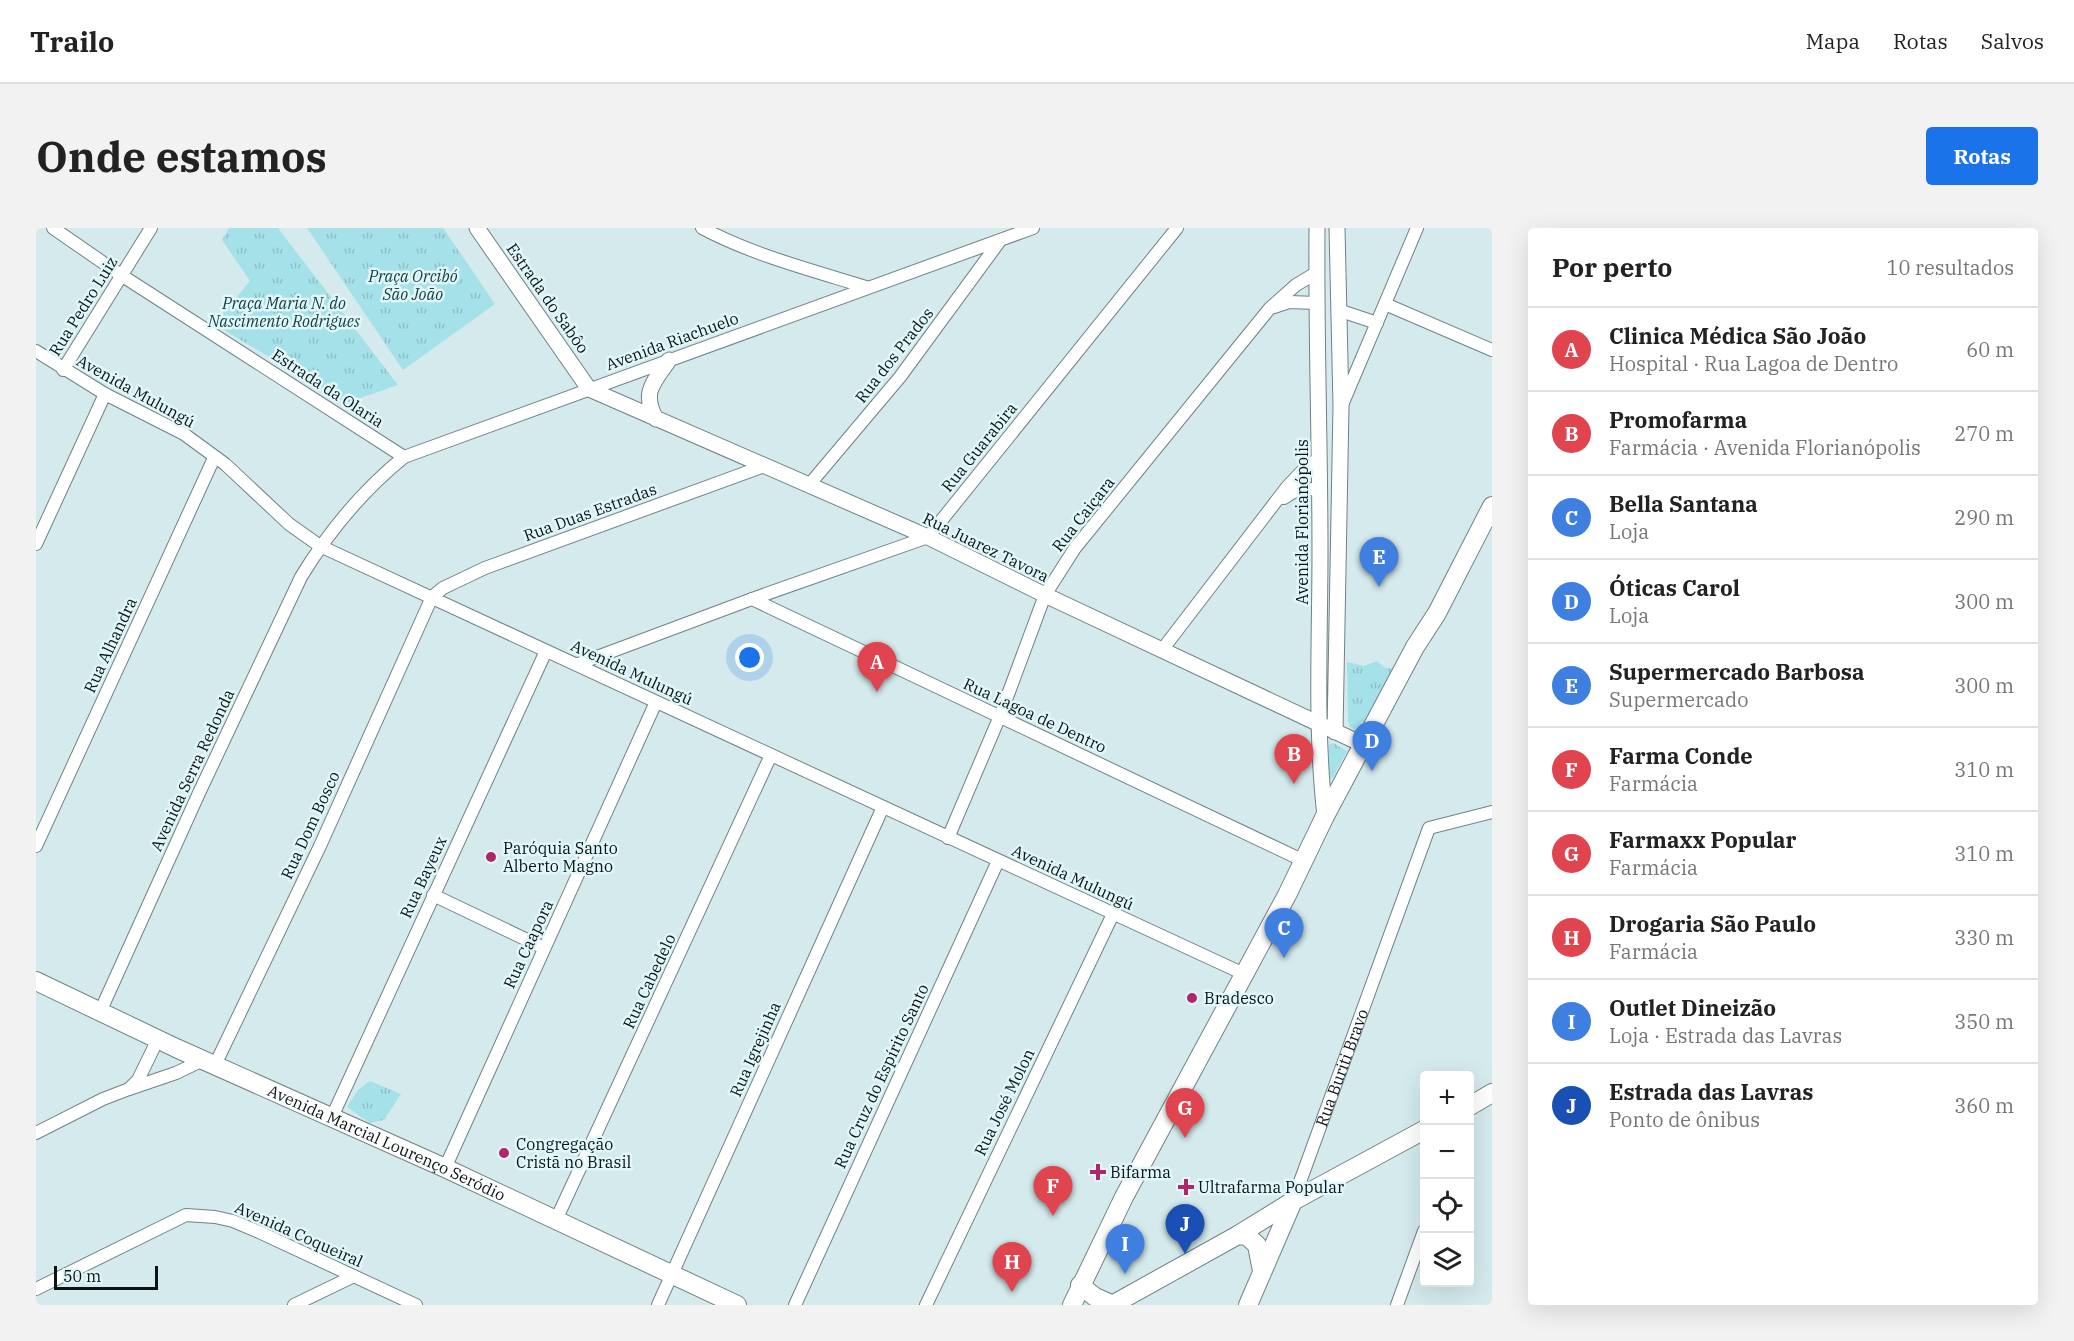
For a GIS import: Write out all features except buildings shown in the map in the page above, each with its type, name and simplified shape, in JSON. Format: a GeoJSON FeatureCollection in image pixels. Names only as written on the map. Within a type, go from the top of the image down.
{"type":"FeatureCollection","features":[{"type":"Feature","properties":{"kind":"main road"},"geometry":{"type":"LineString","coordinates":[[1072,1305],[1124,1197],[1492,506]]}},
{"type":"Feature","properties":{"kind":"main road","name":"Avenida Marcial Lourenço Seródio"},"geometry":{"type":"LineString","coordinates":[[39,985],[445,1168],[737,1305]]}},
{"type":"Feature","properties":{"kind":"main road"},"geometry":{"type":"LineString","coordinates":[[1474,1104],[1492,1093]]}},
{"type":"Feature","properties":{"kind":"main road"},"geometry":{"type":"LineString","coordinates":[[1080,1285],[1095,1297],[1113,1305],[1238,1235],[1293,1201],[1420,1133]]}},
{"type":"Feature","properties":{"kind":"main road","name":"Rua Buriti Bravo"},"geometry":{"type":"LineString","coordinates":[[1248,1305],[1293,1201]]}},
{"type":"Feature","properties":{"kind":"main road"},"geometry":{"type":"LineString","coordinates":[[1238,1235],[1247,1236],[1257,1245],[1262,1271]]}},
{"type":"Feature","properties":{"kind":"street","name":"Estrada da Olaria"},"geometry":{"type":"LineString","coordinates":[[53,228],[121,275],[404,457]]}},
{"type":"Feature","properties":{"kind":"street","name":"Rua Pedro Luiz"},"geometry":{"type":"LineString","coordinates":[[63,370],[151,228]]}},
{"type":"Feature","properties":{"kind":"street","name":"Estrada do Sabôo"},"geometry":{"type":"LineString","coordinates":[[477,228],[589,389]]}},
{"type":"Feature","properties":{"kind":"street"},"geometry":{"type":"LineString","coordinates":[[702,228],[756,252],[866,287]]}},
{"type":"Feature","properties":{"kind":"street","name":"Avenida Riachuelo"},"geometry":{"type":"LineString","coordinates":[[320,546],[369,487],[404,457],[1033,228]]}},
{"type":"Feature","properties":{"kind":"street","name":"Rua Guarabira"},"geometry":{"type":"LineString","coordinates":[[928,537],[1177,228]]}},
{"type":"Feature","properties":{"kind":"street","name":"Avenida Florianópolis"},"geometry":{"type":"LineString","coordinates":[[1317,228],[1320,725],[1321,782],[1325,816]]}},
{"type":"Feature","properties":{"kind":"street"},"geometry":{"type":"LineString","coordinates":[[1335,732],[1341,406],[1337,228]]}},
{"type":"Feature","properties":{"kind":"street"},"geometry":{"type":"LineString","coordinates":[[1341,406],[1417,228]]}},
{"type":"Feature","properties":{"kind":"street","name":"Rua dos Prados"},"geometry":{"type":"LineString","coordinates":[[809,485],[900,377],[999,242]]}},
{"type":"Feature","properties":{"kind":"street","name":"Rua Caiçara"},"geometry":{"type":"LineString","coordinates":[[948,838],[1000,716],[1045,595],[1075,548],[1270,308],[1296,285],[1316,273]]}},
{"type":"Feature","properties":{"kind":"street"},"geometry":{"type":"LineString","coordinates":[[1270,308],[1288,302],[1317,303]]}},
{"type":"Feature","properties":{"kind":"street"},"geometry":{"type":"LineString","coordinates":[[1385,304],[1492,350]]}},
{"type":"Feature","properties":{"kind":"street"},"geometry":{"type":"LineString","coordinates":[[1338,310],[1377,323]]}},
{"type":"Feature","properties":{"kind":"street","name":"Avenida Mulungú"},"geometry":{"type":"LineString","coordinates":[[36,351],[63,370],[105,394],[184,434],[225,464],[289,524],[320,546],[1244,974]]}},
{"type":"Feature","properties":{"kind":"street"},"geometry":{"type":"LineString","coordinates":[[656,418],[649,404],[649,390],[669,360]]}},
{"type":"Feature","properties":{"kind":"street","name":"Rua Juarez Tavora"},"geometry":{"type":"LineString","coordinates":[[589,389],[928,537],[1045,595],[1364,745]]}},
{"type":"Feature","properties":{"kind":"street"},"geometry":{"type":"LineString","coordinates":[[36,544],[105,394]]}},
{"type":"Feature","properties":{"kind":"street","name":"Rua Alhandra"},"geometry":{"type":"LineString","coordinates":[[36,846],[214,458]]}},
{"type":"Feature","properties":{"kind":"street"},"geometry":{"type":"LineString","coordinates":[[1162,650],[1298,475],[1320,458]]}},
{"type":"Feature","properties":{"kind":"street","name":"Rua Duas Estradas"},"geometry":{"type":"LineString","coordinates":[[432,597],[443,588],[485,568],[764,466]]}},
{"type":"Feature","properties":{"kind":"street"},"geometry":{"type":"LineString","coordinates":[[1274,505],[1297,489],[1311,488],[1320,491]]}},
{"type":"Feature","properties":{"kind":"street"},"geometry":{"type":"LineString","coordinates":[[578,664],[928,537]]}},
{"type":"Feature","properties":{"kind":"street","name":"Avenida Serra Redonda"},"geometry":{"type":"LineString","coordinates":[[100,1012],[199,792],[301,578],[320,546]]}},
{"type":"Feature","properties":{"kind":"street","name":"Rua Dom Bosco"},"geometry":{"type":"LineString","coordinates":[[209,1063],[320,846],[432,597]]}},
{"type":"Feature","properties":{"kind":"street","name":"Rua Lagoa de Dentro"},"geometry":{"type":"LineString","coordinates":[[752,599],[1304,861]]}},
{"type":"Feature","properties":{"kind":"street","name":"Rua Bayeux"},"geometry":{"type":"LineString","coordinates":[[332,1117],[546,651]]}},
{"type":"Feature","properties":{"kind":"street","name":"Rua Caapora"},"geometry":{"type":"LineString","coordinates":[[445,1168],[656,702]]}},
{"type":"Feature","properties":{"kind":"street","name":"Rua Cabedelo"},"geometry":{"type":"LineString","coordinates":[[556,1220],[771,755]]}},
{"type":"Feature","properties":{"kind":"street","name":"Rua Igrejinha"},"geometry":{"type":"LineString","coordinates":[[658,1305],[883,807]]}},
{"type":"Feature","properties":{"kind":"street","name":"Rua Buriti Bravo"},"geometry":{"type":"LineString","coordinates":[[1293,1201],[1429,828],[1492,812]]}},
{"type":"Feature","properties":{"kind":"street","name":"Rua Cruz do Espírito Santo"},"geometry":{"type":"LineString","coordinates":[[795,1305],[998,861]]}},
{"type":"Feature","properties":{"kind":"street"},"geometry":{"type":"LineString","coordinates":[[433,895],[544,948]]}},
{"type":"Feature","properties":{"kind":"street","name":"Rua José Molon"},"geometry":{"type":"LineString","coordinates":[[926,1305],[1113,914]]}},
{"type":"Feature","properties":{"kind":"street"},"geometry":{"type":"LineString","coordinates":[[129,1089],[138,1080],[158,1039]]}},
{"type":"Feature","properties":{"kind":"street"},"geometry":{"type":"LineString","coordinates":[[36,1133],[104,1099],[209,1063]]}},
{"type":"Feature","properties":{"kind":"street","name":"Avenida Coqueiral"},"geometry":{"type":"LineString","coordinates":[[36,1289],[186,1215],[233,1221],[417,1305]]}},
{"type":"Feature","properties":{"kind":"street"},"geometry":{"type":"LineString","coordinates":[[1397,1305],[1424,1233]]}},
{"type":"Feature","properties":{"kind":"street"},"geometry":{"type":"LineString","coordinates":[[294,1305],[354,1276]]}},
{"type":"Feature","properties":{"kind":"green space","name":"Praça Maria N. do Nascimento Rodrigues"},"geometry":{"type":"Polygon","coordinates":[[[229,228],[278,228],[398,385],[346,403],[214,324],[250,281],[222,240],[229,228]]]}},
{"type":"Feature","properties":{"kind":"green space","name":"Praça Orcibó São João"},"geometry":{"type":"Polygon","coordinates":[[[307,228],[443,228],[495,304],[403,370],[307,228]]]}},
{"type":"Feature","properties":{"kind":"green space"},"geometry":{"type":"Polygon","coordinates":[[[1377,661],[1385,668],[1394,668],[1393,671],[1365,720],[1354,729],[1350,727],[1348,721],[1347,662],[1364,666],[1377,661]]]}},
{"type":"Feature","properties":{"kind":"green space"},"geometry":{"type":"Polygon","coordinates":[[[1333,743],[1347,751],[1332,779],[1328,777],[1329,744],[1333,743]]]}},
{"type":"Feature","properties":{"kind":"green space"},"geometry":{"type":"Polygon","coordinates":[[[370,1081],[401,1094],[384,1120],[370,1123],[347,1107],[358,1090],[370,1081]]]}},
{"type":"Feature","properties":{"kind":"place","name":"Supermercado Barbosa"},"geometry":{"type":"Point","coordinates":[1379,587]}},
{"type":"Feature","properties":{"kind":"place","name":"Clinica Médica São João"},"geometry":{"type":"Point","coordinates":[877,692]}},
{"type":"Feature","properties":{"kind":"place","name":"Óticas Carol"},"geometry":{"type":"Point","coordinates":[1372,771]}},
{"type":"Feature","properties":{"kind":"place","name":"Promofarma"},"geometry":{"type":"Point","coordinates":[1294,784]}},
{"type":"Feature","properties":{"kind":"place","name":"Paróquia Santo Alberto Magno"},"geometry":{"type":"Point","coordinates":[491,857]}},
{"type":"Feature","properties":{"kind":"place","name":"Bella Santana"},"geometry":{"type":"Point","coordinates":[1284,958]}},
{"type":"Feature","properties":{"kind":"place","name":"Bradesco"},"geometry":{"type":"Point","coordinates":[1192,998]}},
{"type":"Feature","properties":{"kind":"place","name":"Farmaxx Popular"},"geometry":{"type":"Point","coordinates":[1185,1138]}},
{"type":"Feature","properties":{"kind":"place","name":"Congregação Cristã no Brasil"},"geometry":{"type":"Point","coordinates":[504,1153]}},
{"type":"Feature","properties":{"kind":"place","name":"Bifarma"},"geometry":{"type":"Point","coordinates":[1098,1172]}},
{"type":"Feature","properties":{"kind":"place","name":"Ultrafarma Popular"},"geometry":{"type":"Point","coordinates":[1186,1187]}},
{"type":"Feature","properties":{"kind":"place","name":"Farma Conde"},"geometry":{"type":"Point","coordinates":[1053,1216]}},
{"type":"Feature","properties":{"kind":"place","name":"Estrada das Lavras"},"geometry":{"type":"Point","coordinates":[1185,1254]}},
{"type":"Feature","properties":{"kind":"place","name":"Outlet Dineizão"},"geometry":{"type":"Point","coordinates":[1125,1274]}},
{"type":"Feature","properties":{"kind":"place","name":"Drogaria São Paulo"},"geometry":{"type":"Point","coordinates":[1012,1292]}}]}
